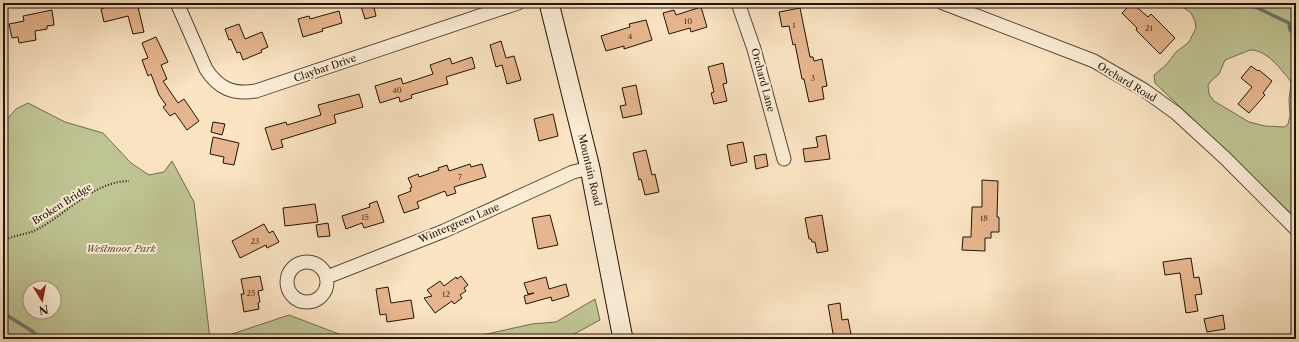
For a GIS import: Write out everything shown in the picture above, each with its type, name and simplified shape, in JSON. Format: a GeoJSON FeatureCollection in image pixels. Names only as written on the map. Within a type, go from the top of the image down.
{"type":"FeatureCollection","features":[{"type":"Feature","properties":{"kind":"main road","name":"Mountain Road"},"geometry":{"type":"LineString","coordinates":[[549,3],[590,168],[623,339]]}},
{"type":"Feature","properties":{"kind":"street","name":"Claybar Drive"},"geometry":{"type":"LineString","coordinates":[[177,3],[209,75],[225,88],[238,93],[246,93],[256,91],[518,3]]}},
{"type":"Feature","properties":{"kind":"street","name":"Orchard Lane"},"geometry":{"type":"LineString","coordinates":[[738,3],[754,49],[784,159]]}},
{"type":"Feature","properties":{"kind":"street","name":"Orchard Road"},"geometry":{"type":"LineString","coordinates":[[943,3],[1094,61],[1144,90],[1176,113],[1225,158],[1296,229]]}},
{"type":"Feature","properties":{"kind":"street","name":"Wintergreen Lane"},"geometry":{"type":"LineString","coordinates":[[327,277],[444,231],[573,172],[590,168]]}},
{"type":"Feature","properties":{"kind":"path","name":"Broken Bridge"},"geometry":{"type":"LineString","coordinates":[[3,241],[39,228],[90,193],[115,183],[129,181]]}},
{"type":"Feature","properties":{"kind":"green space"},"geometry":{"type":"Polygon","coordinates":[[[1177,3],[1296,3],[1296,218],[1155,83],[1154,75],[1166,65],[1176,52],[1189,42],[1196,28],[1195,21],[1191,13],[1177,3]],[[1250,50],[1225,60],[1219,74],[1210,82],[1208,86],[1209,94],[1214,101],[1249,122],[1265,126],[1285,127],[1288,124],[1290,116],[1290,80],[1273,61],[1262,53],[1250,50]]]}},
{"type":"Feature","properties":{"kind":"green space","name":"Westmoor Park"},"geometry":{"type":"Polygon","coordinates":[[[28,103],[65,122],[103,133],[131,163],[149,175],[164,172],[172,161],[194,202],[210,339],[3,339],[3,124],[16,109],[28,103]]]}},
{"type":"Feature","properties":{"kind":"green space"},"geometry":{"type":"Polygon","coordinates":[[[595,299],[600,320],[565,339],[449,339],[487,334],[532,324],[556,322],[595,299]]]}},
{"type":"Feature","properties":{"kind":"green space"},"geometry":{"type":"Polygon","coordinates":[[[289,315],[352,339],[217,339],[289,315]]]}},
{"type":"Feature","properties":{"kind":"building"},"geometry":{"type":"Polygon","coordinates":[[[119,3],[136,3],[144,32],[133,34],[128,16],[104,22],[101,9],[119,3]]]}},
{"type":"Feature","properties":{"kind":"building"},"geometry":{"type":"Polygon","coordinates":[[[360,3],[373,3],[376,16],[365,19],[360,3]]]}},
{"type":"Feature","properties":{"kind":"building"},"geometry":{"type":"Polygon","coordinates":[[[1132,3],[1148,17],[1151,14],[1175,38],[1160,54],[1136,30],[1137,28],[1122,13],[1132,3]]]}},
{"type":"Feature","properties":{"kind":"building"},"geometry":{"type":"Polygon","coordinates":[[[701,7],[707,27],[691,32],[690,28],[669,34],[663,13],[674,10],[676,15],[701,7]]]}},
{"type":"Feature","properties":{"kind":"building"},"geometry":{"type":"Polygon","coordinates":[[[800,8],[810,57],[813,57],[814,61],[822,59],[827,86],[822,87],[824,99],[809,102],[804,79],[802,79],[795,44],[793,45],[789,26],[782,27],[779,12],[800,8]]]}},
{"type":"Feature","properties":{"kind":"building"},"geometry":{"type":"Polygon","coordinates":[[[52,10],[54,25],[47,26],[47,29],[35,31],[36,40],[19,43],[18,37],[12,38],[9,24],[24,21],[23,16],[52,10]]]}},
{"type":"Feature","properties":{"kind":"building"},"geometry":{"type":"Polygon","coordinates":[[[339,11],[342,23],[303,37],[298,19],[309,16],[310,19],[339,11]]]}},
{"type":"Feature","properties":{"kind":"building"},"geometry":{"type":"Polygon","coordinates":[[[646,20],[652,40],[624,49],[624,46],[606,51],[601,36],[630,27],[629,24],[646,20]]]}},
{"type":"Feature","properties":{"kind":"building"},"geometry":{"type":"Polygon","coordinates":[[[239,24],[245,39],[262,32],[268,47],[261,50],[262,52],[243,60],[240,52],[237,53],[231,39],[229,40],[225,29],[239,24]]]}},
{"type":"Feature","properties":{"kind":"building"},"geometry":{"type":"Polygon","coordinates":[[[156,37],[168,62],[161,65],[167,79],[163,81],[178,103],[184,99],[199,121],[187,130],[175,113],[170,116],[163,107],[166,105],[159,95],[151,74],[148,76],[142,60],[148,58],[142,43],[156,37]]]}},
{"type":"Feature","properties":{"kind":"building"},"geometry":{"type":"Polygon","coordinates":[[[501,41],[506,58],[514,56],[521,80],[507,84],[502,65],[496,67],[490,45],[501,41]]]}},
{"type":"Feature","properties":{"kind":"building"},"geometry":{"type":"Polygon","coordinates":[[[472,57],[475,68],[446,77],[448,84],[411,95],[412,98],[400,102],[399,97],[380,103],[375,86],[401,78],[403,84],[433,74],[430,65],[450,58],[452,64],[472,57]]]}},
{"type":"Feature","properties":{"kind":"building"},"geometry":{"type":"Polygon","coordinates":[[[723,63],[727,83],[723,84],[727,101],[714,104],[711,93],[714,92],[708,67],[723,63]]]}},
{"type":"Feature","properties":{"kind":"building"},"geometry":{"type":"Polygon","coordinates":[[[1251,66],[1258,71],[1259,70],[1272,81],[1263,93],[1265,95],[1249,113],[1238,104],[1252,87],[1241,78],[1251,66]]]}},
{"type":"Feature","properties":{"kind":"building"},"geometry":{"type":"Polygon","coordinates":[[[636,85],[642,114],[623,118],[620,106],[626,105],[622,88],[636,85]]]}},
{"type":"Feature","properties":{"kind":"building"},"geometry":{"type":"Polygon","coordinates":[[[359,94],[363,107],[334,115],[336,123],[281,140],[283,147],[272,150],[265,128],[286,122],[287,125],[321,115],[318,105],[359,94]]]}},
{"type":"Feature","properties":{"kind":"building"},"geometry":{"type":"Polygon","coordinates":[[[553,114],[558,136],[539,141],[534,119],[553,114]]]}},
{"type":"Feature","properties":{"kind":"building"},"geometry":{"type":"Polygon","coordinates":[[[213,122],[225,124],[222,135],[211,132],[213,122]]]}},
{"type":"Feature","properties":{"kind":"building"},"geometry":{"type":"Polygon","coordinates":[[[826,135],[830,159],[805,162],[803,149],[818,147],[816,137],[826,135]]]}},
{"type":"Feature","properties":{"kind":"building"},"geometry":{"type":"Polygon","coordinates":[[[213,137],[239,143],[234,165],[223,163],[224,157],[210,154],[213,137]]]}},
{"type":"Feature","properties":{"kind":"building"},"geometry":{"type":"Polygon","coordinates":[[[743,142],[747,162],[731,166],[727,145],[743,142]]]}},
{"type":"Feature","properties":{"kind":"building"},"geometry":{"type":"Polygon","coordinates":[[[646,150],[652,175],[655,174],[659,192],[645,195],[641,179],[639,180],[633,153],[646,150]]]}},
{"type":"Feature","properties":{"kind":"building"},"geometry":{"type":"Polygon","coordinates":[[[766,154],[768,166],[756,169],[754,156],[766,154]]]}},
{"type":"Feature","properties":{"kind":"building"},"geometry":{"type":"Polygon","coordinates":[[[470,164],[471,167],[482,164],[486,177],[454,187],[456,193],[447,196],[445,191],[417,202],[419,208],[404,213],[398,196],[411,191],[410,188],[412,187],[408,178],[418,174],[419,177],[439,170],[438,168],[447,165],[449,171],[470,164]]]}},
{"type":"Feature","properties":{"kind":"building"},"geometry":{"type":"Polygon","coordinates":[[[982,180],[998,181],[997,217],[999,217],[999,232],[991,232],[991,238],[985,238],[985,251],[962,250],[963,237],[971,237],[972,207],[982,207],[982,180]]]}},
{"type":"Feature","properties":{"kind":"building"},"geometry":{"type":"Polygon","coordinates":[[[377,201],[384,222],[364,228],[362,223],[346,229],[342,216],[370,207],[369,204],[377,201]]]}},
{"type":"Feature","properties":{"kind":"building"},"geometry":{"type":"Polygon","coordinates":[[[315,204],[318,222],[285,226],[283,208],[315,204]]]}},
{"type":"Feature","properties":{"kind":"building"},"geometry":{"type":"Polygon","coordinates":[[[550,215],[558,245],[538,249],[532,218],[550,215]]]}},
{"type":"Feature","properties":{"kind":"building"},"geometry":{"type":"Polygon","coordinates":[[[822,215],[828,251],[817,253],[815,242],[812,242],[811,239],[809,239],[805,218],[822,215]]]}},
{"type":"Feature","properties":{"kind":"building"},"geometry":{"type":"Polygon","coordinates":[[[328,223],[330,236],[318,237],[316,225],[328,223]]]}},
{"type":"Feature","properties":{"kind":"building"},"geometry":{"type":"Polygon","coordinates":[[[264,224],[269,233],[273,231],[279,242],[267,248],[266,245],[240,258],[232,241],[264,224]]]}},
{"type":"Feature","properties":{"kind":"building"},"geometry":{"type":"Polygon","coordinates":[[[1191,258],[1194,278],[1199,277],[1202,294],[1195,295],[1198,311],[1186,313],[1180,273],[1165,275],[1163,262],[1191,258]]]}},
{"type":"Feature","properties":{"kind":"building"},"geometry":{"type":"Polygon","coordinates":[[[260,276],[263,290],[258,291],[260,302],[258,303],[259,309],[244,312],[241,294],[244,294],[241,279],[260,276]]]}},
{"type":"Feature","properties":{"kind":"building"},"geometry":{"type":"Polygon","coordinates":[[[461,276],[468,285],[464,288],[466,291],[460,295],[462,298],[454,304],[452,301],[435,313],[424,298],[432,296],[427,290],[440,281],[444,286],[456,277],[457,279],[461,276]]]}},
{"type":"Feature","properties":{"kind":"building"},"geometry":{"type":"Polygon","coordinates":[[[546,277],[549,289],[566,284],[569,296],[552,301],[551,297],[526,304],[524,296],[534,293],[528,294],[524,283],[546,277]]]}},
{"type":"Feature","properties":{"kind":"building"},"geometry":{"type":"Polygon","coordinates":[[[388,287],[391,303],[411,300],[414,318],[387,322],[386,314],[380,315],[376,289],[388,287]]]}},
{"type":"Feature","properties":{"kind":"building"},"geometry":{"type":"Polygon","coordinates":[[[840,303],[842,320],[848,319],[852,339],[834,339],[828,305],[840,303]]]}},
{"type":"Feature","properties":{"kind":"building"},"geometry":{"type":"Polygon","coordinates":[[[1223,315],[1225,329],[1207,332],[1204,319],[1223,315]]]}},
{"type":"Feature","properties":{"kind":"waterway"},"geometry":{"type":"LineString","coordinates":[[1247,3],[1289,23],[1290,30],[1296,36]]}},
{"type":"Feature","properties":{"kind":"waterway"},"geometry":{"type":"LineString","coordinates":[[3,313],[32,331],[40,339]]}}]}
